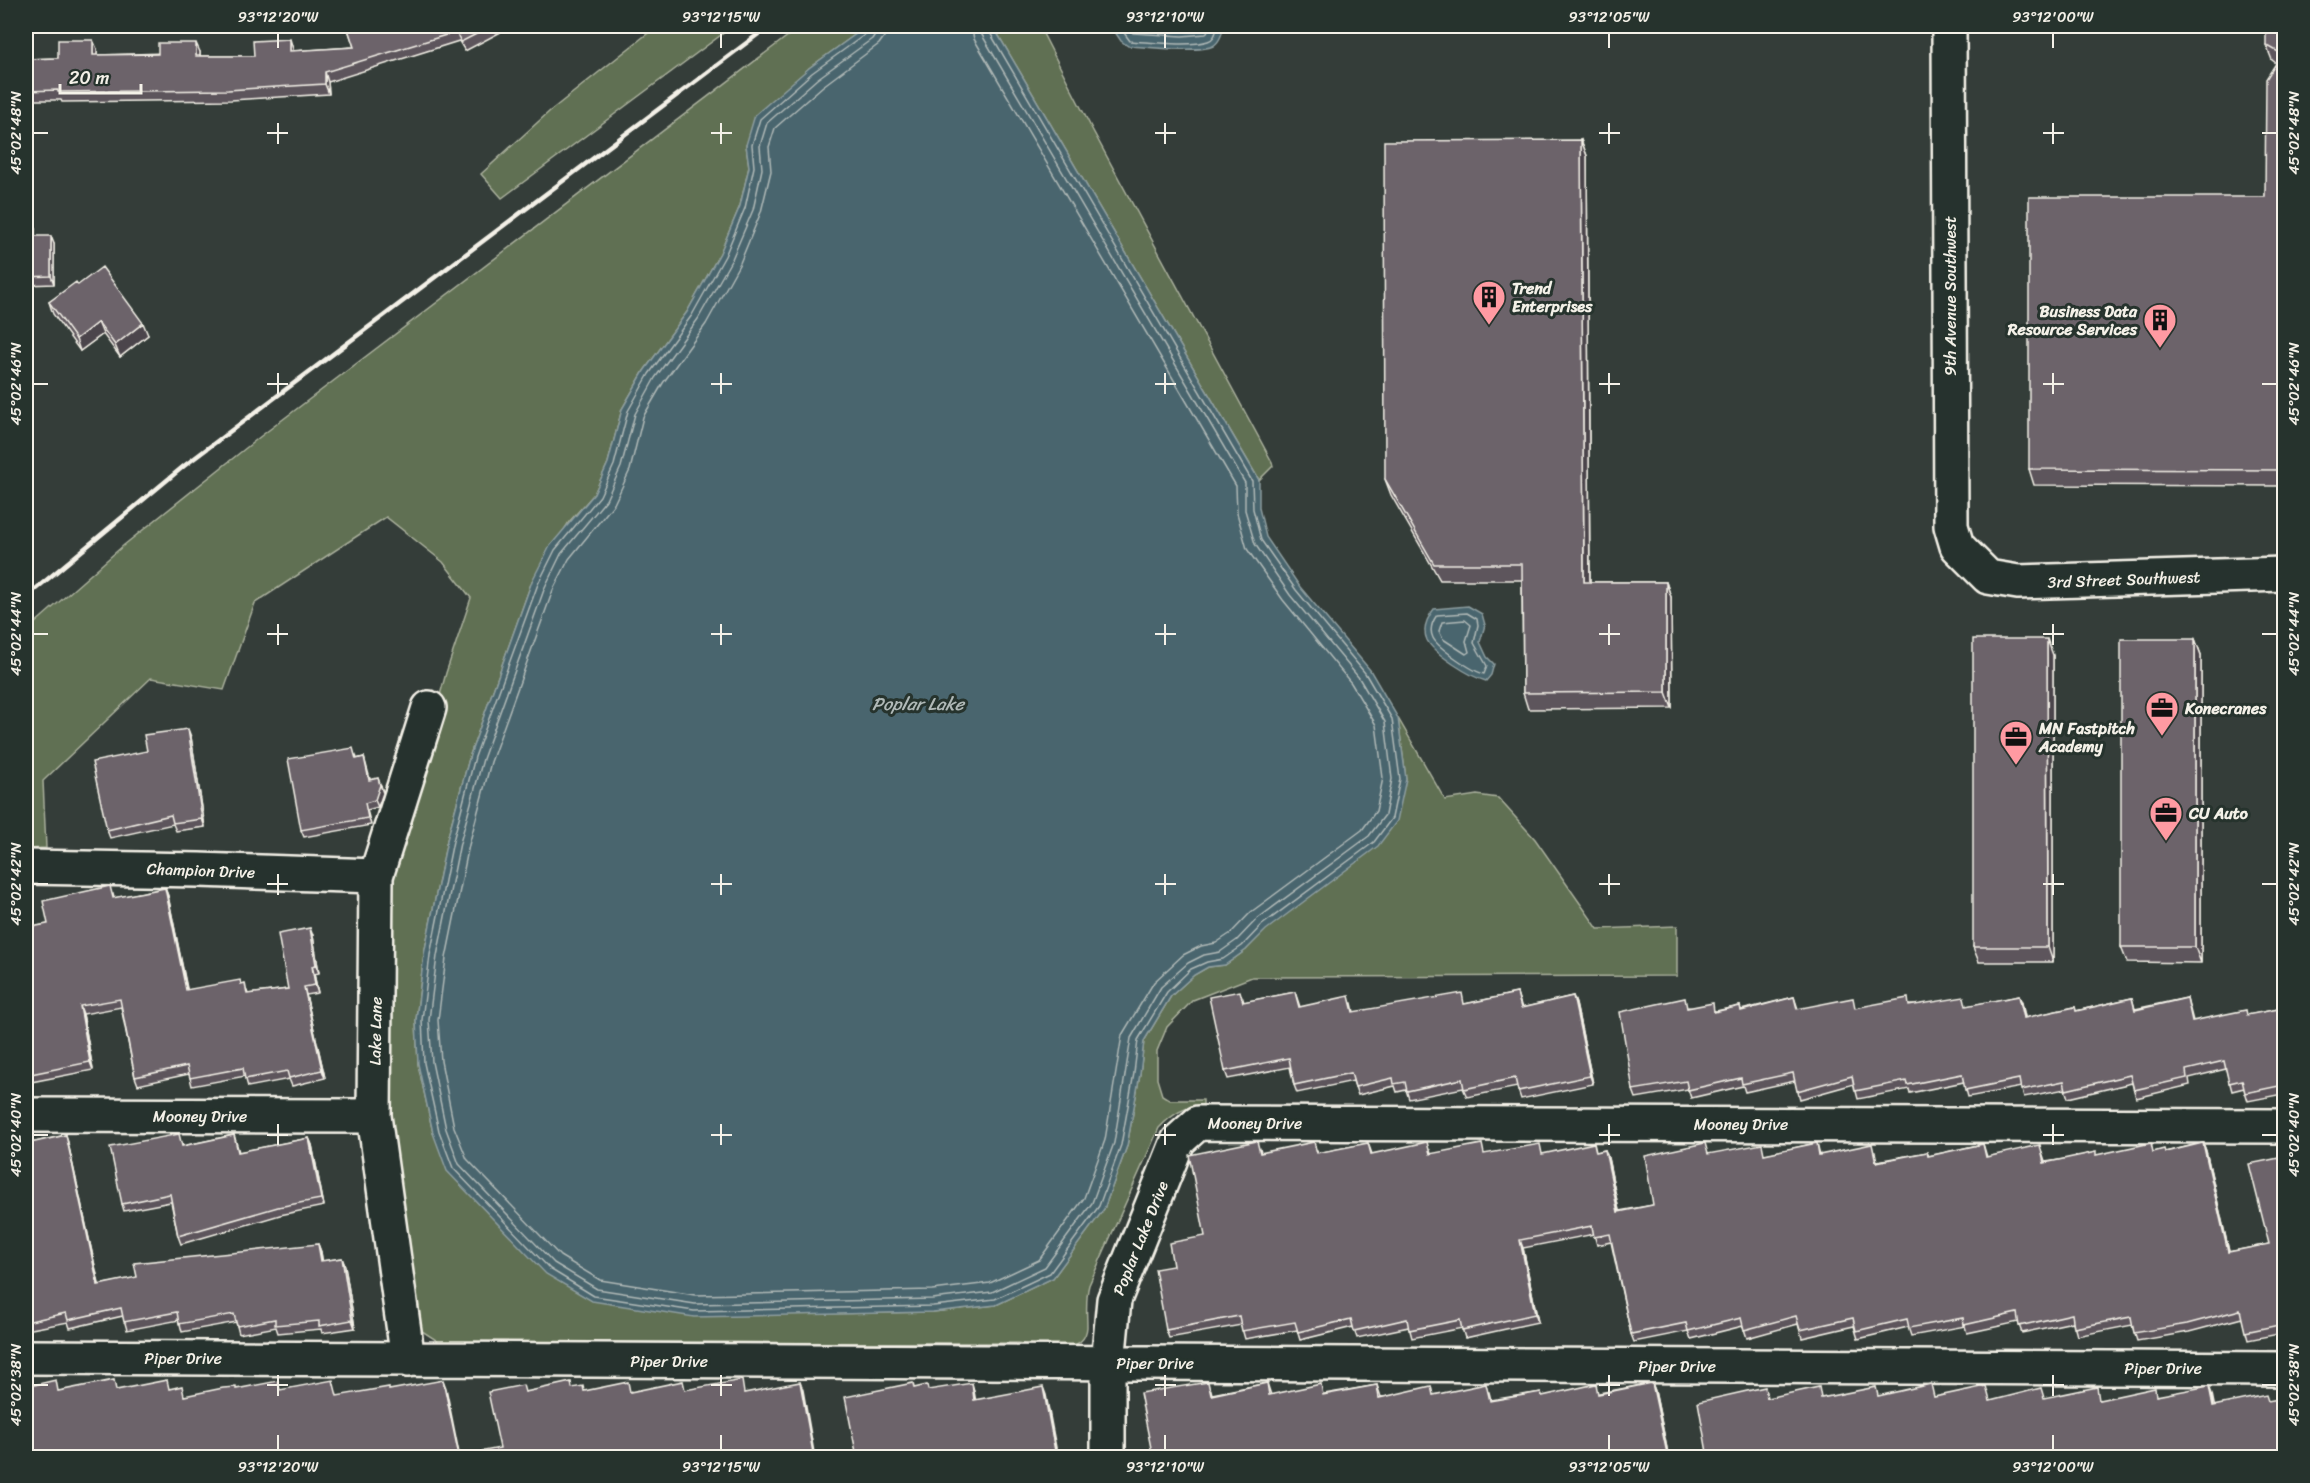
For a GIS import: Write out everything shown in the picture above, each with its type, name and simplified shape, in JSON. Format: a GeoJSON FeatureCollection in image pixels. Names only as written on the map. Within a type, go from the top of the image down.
{"type":"FeatureCollection","features":[{"type":"Feature","properties":{"kind":"street","name":"9th Avenue Southwest"},"geometry":{"type":"LineString","coordinates":[[1949,26],[1951,526],[1957,546],[1972,560]]}},
{"type":"Feature","properties":{"kind":"street","name":"3rd Street Southwest"},"geometry":{"type":"LineString","coordinates":[[1972,560],[1988,577],[2018,582],[2284,574]]}},
{"type":"Feature","properties":{"kind":"street","name":"Lake Lane"},"geometry":{"type":"LineString","coordinates":[[408,1360],[374,1116],[376,876],[429,708]]}},
{"type":"Feature","properties":{"kind":"street","name":"Champion Drive"},"geometry":{"type":"LineString","coordinates":[[26,867],[376,876]]}},
{"type":"Feature","properties":{"kind":"street","name":"Mooney Drive"},"geometry":{"type":"LineString","coordinates":[[26,1114],[374,1116]]}},
{"type":"Feature","properties":{"kind":"street","name":"Mooney Drive"},"geometry":{"type":"LineString","coordinates":[[1198,1123],[2284,1126]]}},
{"type":"Feature","properties":{"kind":"street","name":"Poplar Lake Drive"},"geometry":{"type":"LineString","coordinates":[[1108,1458],[1108,1363],[1114,1300],[1178,1141],[1198,1123]]}},
{"type":"Feature","properties":{"kind":"street","name":"Piper Drive"},"geometry":{"type":"LineString","coordinates":[[26,1357],[2284,1369]]}},
{"type":"Feature","properties":{"kind":"green space"},"geometry":{"type":"Polygon","coordinates":[[[657,26],[733,26],[502,198],[481,174],[550,111],[657,26]]]}},
{"type":"Feature","properties":{"kind":"green space"},"geometry":{"type":"Polygon","coordinates":[[[801,26],[867,26],[809,68],[746,145],[749,167],[740,206],[720,253],[687,312],[644,371],[622,409],[608,463],[594,494],[569,522],[532,581],[470,755],[447,840],[424,954],[416,1020],[418,1064],[433,1133],[816,1314],[933,1312],[996,1305],[1053,1278],[1104,1209],[1127,1146],[1144,1041],[1171,996],[1194,975],[1208,967],[1225,965],[1246,950],[1406,779],[1398,718],[1445,800],[1477,795],[1498,798],[1535,839],[1598,929],[1677,926],[1677,976],[1252,977],[1193,1000],[1167,1027],[1157,1051],[1157,1079],[1162,1095],[1170,1100],[1203,1100],[1203,1105],[1179,1112],[1159,1128],[1089,1285],[1087,1327],[1084,1337],[1078,1343],[1070,1346],[1059,1348],[1018,1343],[439,1342],[422,1331],[417,1323],[396,1170],[388,1093],[389,883],[446,673],[471,598],[443,562],[386,517],[255,603],[224,690],[151,678],[43,781],[46,848],[26,849],[26,631],[124,545],[261,436],[801,26]]]}},
{"type":"Feature","properties":{"kind":"green space"},"geometry":{"type":"Polygon","coordinates":[[[993,26],[1039,26],[1092,129],[1272,462],[1273,466],[1259,480],[993,26]]]}},
{"type":"Feature","properties":{"kind":"water","name":"Poplar Lake"},"geometry":{"type":"Polygon","coordinates":[[[867,26],[993,26],[1259,480],[1259,508],[1266,537],[1300,587],[1370,670],[1398,718],[1406,779],[1397,821],[1378,846],[1266,930],[1246,950],[1225,965],[1208,967],[1194,975],[1171,996],[1144,1041],[1127,1146],[1104,1209],[1053,1278],[996,1305],[933,1312],[694,1317],[592,1301],[546,1274],[447,1171],[433,1133],[418,1064],[416,1020],[424,954],[447,840],[470,755],[532,581],[550,546],[594,494],[608,463],[622,409],[644,371],[687,312],[720,253],[740,206],[749,167],[746,145],[755,115],[809,68],[867,26]]]}},
{"type":"Feature","properties":{"kind":"water"},"geometry":{"type":"Polygon","coordinates":[[[1111,26],[1224,26],[1219,40],[1213,46],[1185,49],[1128,46],[1121,41],[1111,26]]]}},
{"type":"Feature","properties":{"kind":"water"},"geometry":{"type":"Polygon","coordinates":[[[1468,606],[1482,614],[1485,625],[1480,642],[1487,657],[1494,664],[1491,675],[1486,681],[1463,670],[1437,652],[1427,640],[1425,632],[1429,616],[1434,609],[1468,606]]]}},
{"type":"Feature","properties":{"kind":"building"},"geometry":{"type":"Polygon","coordinates":[[[347,26],[492,26],[461,42],[456,32],[325,72],[325,84],[228,90],[26,91],[26,59],[58,58],[58,40],[93,40],[93,55],[158,54],[158,43],[196,43],[196,56],[254,56],[253,41],[290,39],[290,51],[354,47],[347,26]]]}},
{"type":"Feature","properties":{"kind":"building","name":"Business Data Resource Services"},"geometry":{"type":"Polygon","coordinates":[[[2266,26],[2284,26],[2284,470],[2029,469],[2029,197],[2265,197],[2266,79],[2282,54],[2266,45],[2266,26]]]}},
{"type":"Feature","properties":{"kind":"building","name":"Trend Enterprises"},"geometry":{"type":"Polygon","coordinates":[[[1581,140],[1584,582],[1666,582],[1666,692],[1523,693],[1522,564],[1434,564],[1385,479],[1384,141],[1581,140]]]}},
{"type":"Feature","properties":{"kind":"building"},"geometry":{"type":"Polygon","coordinates":[[[26,217],[32,217],[32,236],[51,236],[51,276],[26,277],[26,217]]]}},
{"type":"Feature","properties":{"kind":"building"},"geometry":{"type":"Polygon","coordinates":[[[102,267],[143,323],[115,345],[98,322],[76,339],[49,302],[76,282],[78,285],[102,267]]]}},
{"type":"Feature","properties":{"kind":"building"},"geometry":{"type":"Polygon","coordinates":[[[1973,639],[2047,639],[2048,947],[1973,947],[1973,639]]]}},
{"type":"Feature","properties":{"kind":"building"},"geometry":{"type":"Polygon","coordinates":[[[2121,639],[2195,639],[2195,947],[2121,947],[2121,639]]]}},
{"type":"Feature","properties":{"kind":"building"},"geometry":{"type":"Polygon","coordinates":[[[188,729],[202,819],[173,823],[171,815],[107,830],[92,762],[147,751],[144,735],[188,729]]]}},
{"type":"Feature","properties":{"kind":"building"},"geometry":{"type":"Polygon","coordinates":[[[353,748],[356,759],[364,757],[369,780],[378,778],[380,785],[375,800],[365,803],[368,818],[301,830],[288,759],[353,748]]]}},
{"type":"Feature","properties":{"kind":"building"},"geometry":{"type":"Polygon","coordinates":[[[110,886],[113,898],[165,888],[186,990],[240,980],[241,984],[245,983],[247,994],[288,989],[278,934],[310,928],[316,965],[312,966],[315,985],[304,987],[322,1070],[289,1078],[287,1071],[245,1079],[243,1068],[190,1078],[187,1066],[135,1077],[120,999],[80,1006],[90,1062],[26,1075],[26,928],[48,924],[43,901],[110,886]]]}},
{"type":"Feature","properties":{"kind":"building"},"geometry":{"type":"Polygon","coordinates":[[[1240,991],[1243,1002],[1295,992],[1299,1007],[1349,996],[1353,1012],[1462,993],[1464,1004],[1517,993],[1521,1008],[1573,996],[1590,1076],[1518,1091],[1515,1078],[1464,1089],[1462,1079],[1407,1091],[1405,1082],[1394,1084],[1393,1078],[1355,1087],[1351,1073],[1294,1085],[1289,1058],[1225,1071],[1209,997],[1240,991]]]}},
{"type":"Feature","properties":{"kind":"building"},"geometry":{"type":"Polygon","coordinates":[[[2019,996],[2024,1018],[2075,1007],[2076,1011],[2132,998],[2135,1010],[2187,998],[2192,1021],[2246,1010],[2247,1015],[2284,1008],[2284,1085],[2245,1093],[2242,1080],[2229,1083],[2224,1061],[2186,1070],[2187,1078],[2134,1090],[2130,1075],[2066,1090],[2064,1081],[2021,1090],[2019,1079],[1965,1090],[1962,1074],[1907,1085],[1906,1081],[1855,1091],[1852,1076],[1797,1091],[1793,1073],[1742,1084],[1741,1078],[1688,1090],[1686,1081],[1633,1090],[1620,1012],[1685,998],[1687,1008],[1713,1003],[1714,1012],[1740,1006],[1741,1011],[1794,997],[1797,1009],[1853,998],[1855,1008],[1908,998],[1909,1006],[1964,997],[1966,1006],[2019,996]]]}},
{"type":"Feature","properties":{"kind":"building"},"geometry":{"type":"Polygon","coordinates":[[[179,1134],[182,1146],[234,1135],[238,1152],[309,1138],[321,1199],[278,1207],[178,1236],[170,1194],[122,1204],[110,1147],[179,1134]]]}},
{"type":"Feature","properties":{"kind":"building"},"geometry":{"type":"Polygon","coordinates":[[[66,1135],[98,1285],[137,1277],[134,1263],[318,1244],[321,1261],[342,1258],[352,1320],[319,1326],[319,1321],[275,1325],[275,1319],[237,1326],[234,1314],[179,1324],[177,1312],[124,1322],[121,1308],[68,1320],[66,1313],[26,1322],[26,1144],[66,1135]]]}},
{"type":"Feature","properties":{"kind":"building"},"geometry":{"type":"Polygon","coordinates":[[[1257,1141],[1260,1153],[1314,1142],[1317,1153],[1368,1143],[1371,1154],[1427,1142],[1430,1154],[1482,1144],[1484,1154],[1540,1144],[1542,1154],[1594,1143],[1596,1152],[1605,1150],[1618,1212],[1653,1205],[1645,1156],[1705,1143],[1708,1154],[1762,1144],[1764,1154],[1817,1143],[1819,1155],[1872,1144],[1876,1162],[1927,1152],[1928,1156],[1983,1144],[1986,1157],[2040,1145],[2044,1163],[2151,1143],[2153,1152],[2164,1149],[2165,1152],[2203,1143],[2228,1252],[2269,1244],[2249,1164],[2284,1157],[2284,1324],[2245,1332],[2240,1310],[2187,1324],[2134,1333],[2131,1317],[2074,1328],[2072,1314],[2019,1326],[2017,1313],[1964,1325],[1963,1318],[1909,1328],[1907,1319],[1856,1331],[1853,1318],[1800,1330],[1796,1316],[1744,1330],[1741,1318],[1688,1331],[1686,1323],[1631,1334],[1610,1234],[1594,1237],[1592,1226],[1520,1240],[1535,1314],[1462,1330],[1460,1320],[1409,1330],[1407,1319],[1354,1331],[1351,1319],[1298,1332],[1295,1322],[1242,1331],[1239,1316],[1166,1330],[1155,1269],[1173,1266],[1169,1243],[1205,1236],[1189,1155],[1257,1141]]]}},
{"type":"Feature","properties":{"kind":"building"},"geometry":{"type":"Polygon","coordinates":[[[56,1380],[58,1391],[114,1380],[116,1390],[167,1380],[169,1389],[182,1386],[184,1396],[278,1381],[280,1390],[333,1380],[337,1396],[389,1387],[389,1390],[443,1380],[459,1456],[500,1448],[488,1392],[523,1385],[525,1392],[571,1382],[572,1388],[583,1386],[584,1391],[628,1382],[630,1392],[683,1381],[685,1390],[742,1380],[744,1393],[800,1382],[814,1458],[26,1458],[26,1387],[56,1380]]]}},
{"type":"Feature","properties":{"kind":"building"},"geometry":{"type":"Polygon","coordinates":[[[1208,1382],[1211,1395],[1267,1383],[1269,1395],[1321,1384],[1323,1395],[1377,1385],[1379,1398],[1431,1386],[1433,1395],[1486,1384],[1490,1401],[1541,1392],[1542,1396],[1596,1384],[1598,1394],[1652,1383],[1668,1458],[1205,1458],[1204,1452],[1177,1458],[1153,1458],[1140,1393],[1208,1382]]]}},
{"type":"Feature","properties":{"kind":"building"},"geometry":{"type":"Polygon","coordinates":[[[913,1383],[914,1388],[927,1385],[928,1390],[972,1383],[974,1400],[1043,1387],[1056,1456],[1048,1458],[826,1458],[856,1452],[845,1397],[913,1383]]]}},
{"type":"Feature","properties":{"kind":"building"},"geometry":{"type":"Polygon","coordinates":[[[1931,1384],[1934,1397],[1986,1386],[1990,1401],[2041,1388],[2044,1398],[2097,1387],[2099,1400],[2155,1388],[2156,1396],[2209,1386],[2213,1406],[2266,1395],[2268,1401],[2284,1398],[2284,1458],[1708,1458],[1698,1402],[1765,1387],[1767,1398],[1819,1387],[1821,1398],[1876,1387],[1878,1396],[1931,1384]]]}},
{"type":"Feature","properties":{"kind":"railway"},"geometry":{"type":"LineString","coordinates":[[26,597],[184,466],[769,26]]}},
{"type":"Feature","properties":{"kind":"place","name":"Trend Enterprises"},"geometry":{"type":"Point","coordinates":[1489,326]}},
{"type":"Feature","properties":{"kind":"place","name":"Business Data Resource Services"},"geometry":{"type":"Point","coordinates":[2160,349]}},
{"type":"Feature","properties":{"kind":"place","name":"Konecranes"},"geometry":{"type":"Point","coordinates":[2162,737]}},
{"type":"Feature","properties":{"kind":"place","name":"MN Fastpitch Academy"},"geometry":{"type":"Point","coordinates":[2016,766]}},
{"type":"Feature","properties":{"kind":"place","name":"CU Auto"},"geometry":{"type":"Point","coordinates":[2166,842]}}]}
